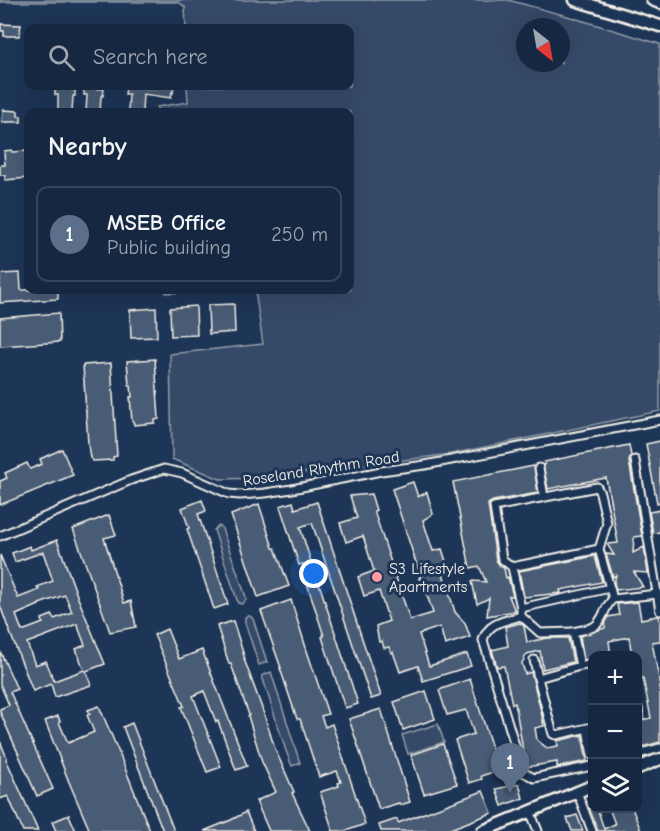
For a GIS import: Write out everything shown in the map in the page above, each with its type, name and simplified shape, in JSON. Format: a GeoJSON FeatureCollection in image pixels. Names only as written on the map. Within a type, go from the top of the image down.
{"type":"FeatureCollection","features":[{"type":"Feature","properties":{"kind":"street"},"geometry":{"type":"LineString","coordinates":[[575,0],[660,26]]}},
{"type":"Feature","properties":{"kind":"street"},"geometry":{"type":"LineString","coordinates":[[652,0],[660,3]]}},
{"type":"Feature","properties":{"kind":"street","name":"Roseland Rhythm Road"},"geometry":{"type":"LineString","coordinates":[[0,536],[131,480],[165,468],[183,473],[229,494],[265,493],[660,420]]}},
{"type":"Feature","properties":{"kind":"street"},"geometry":{"type":"LineString","coordinates":[[635,460],[660,611]]}},
{"type":"Feature","properties":{"kind":"street"},"geometry":{"type":"LineString","coordinates":[[539,468],[544,497]]}},
{"type":"Feature","properties":{"kind":"street"},"geometry":{"type":"LineString","coordinates":[[613,599],[598,549],[607,523],[597,487],[494,507],[502,559],[512,567],[521,612],[540,633],[573,632],[595,627],[613,599],[657,594]]}},
{"type":"Feature","properties":{"kind":"street"},"geometry":{"type":"LineString","coordinates":[[512,567],[598,549]]}},
{"type":"Feature","properties":{"kind":"street"},"geometry":{"type":"LineString","coordinates":[[588,767],[534,778],[523,772],[483,640],[491,626],[521,612],[610,588]]}},
{"type":"Feature","properties":{"kind":"street"},"geometry":{"type":"LineString","coordinates":[[573,632],[580,666]]}},
{"type":"Feature","properties":{"kind":"street"},"geometry":{"type":"LineString","coordinates":[[534,660],[553,734],[588,728]]}},
{"type":"Feature","properties":{"kind":"street"},"geometry":{"type":"LineString","coordinates":[[538,678],[588,665]]}},
{"type":"Feature","properties":{"kind":"street"},"geometry":{"type":"LineString","coordinates":[[642,753],[660,748]]}},
{"type":"Feature","properties":{"kind":"street"},"geometry":{"type":"LineString","coordinates":[[642,766],[660,759]]}},
{"type":"Feature","properties":{"kind":"street"},"geometry":{"type":"LineString","coordinates":[[483,831],[588,788]]}},
{"type":"Feature","properties":{"kind":"street"},"geometry":{"type":"LineString","coordinates":[[577,792],[592,831]]}},
{"type":"Feature","properties":{"kind":"street"},"geometry":{"type":"LineString","coordinates":[[531,811],[538,831]]}},
{"type":"Feature","properties":{"kind":"shaded area"},"geometry":{"type":"Polygon","coordinates":[[[0,0],[508,0],[660,44],[660,411],[451,454],[263,478],[220,479],[172,459],[170,354],[263,344],[256,294],[354,294],[354,108],[157,107],[188,102],[187,90],[354,90],[354,24],[186,24],[185,7],[178,2],[0,2],[0,0]]]}},
{"type":"Feature","properties":{"kind":"shaded area"},"geometry":{"type":"Polygon","coordinates":[[[218,526],[222,529],[246,597],[242,604],[238,603],[214,530],[218,526]]]}},
{"type":"Feature","properties":{"kind":"shaded area"},"geometry":{"type":"Polygon","coordinates":[[[250,616],[267,662],[259,665],[245,623],[245,617],[250,616]]]}},
{"type":"Feature","properties":{"kind":"shaded area"},"geometry":{"type":"Polygon","coordinates":[[[271,672],[300,763],[292,766],[262,676],[271,672]]]}},
{"type":"Feature","properties":{"kind":"shaded area"},"geometry":{"type":"Polygon","coordinates":[[[438,724],[444,742],[408,754],[402,735],[438,724]]]}},
{"type":"Feature","properties":{"kind":"building"},"geometry":{"type":"Polygon","coordinates":[[[1,24],[21,25],[19,36],[4,36],[1,24]]]}},
{"type":"Feature","properties":{"kind":"building"},"geometry":{"type":"Polygon","coordinates":[[[55,90],[75,90],[72,108],[58,108],[58,95],[55,95],[55,90]]]}},
{"type":"Feature","properties":{"kind":"building"},"geometry":{"type":"Polygon","coordinates":[[[84,90],[104,90],[100,108],[86,108],[87,95],[84,95],[84,90]]]}},
{"type":"Feature","properties":{"kind":"building"},"geometry":{"type":"Polygon","coordinates":[[[126,90],[173,90],[171,98],[143,94],[142,108],[128,108],[129,94],[125,94],[126,90]]]}},
{"type":"Feature","properties":{"kind":"building"},"geometry":{"type":"Polygon","coordinates":[[[3,110],[18,111],[21,122],[2,122],[3,110]]]}},
{"type":"Feature","properties":{"kind":"building"},"geometry":{"type":"Polygon","coordinates":[[[4,151],[24,151],[24,178],[5,180],[5,175],[0,175],[1,165],[5,165],[4,151]]]}},
{"type":"Feature","properties":{"kind":"building"},"geometry":{"type":"Polygon","coordinates":[[[20,273],[21,290],[24,290],[24,294],[58,294],[58,299],[0,303],[0,274],[20,273]]]}},
{"type":"Feature","properties":{"kind":"building"},"geometry":{"type":"Polygon","coordinates":[[[234,304],[235,332],[209,334],[208,305],[234,304]]]}},
{"type":"Feature","properties":{"kind":"building"},"geometry":{"type":"Polygon","coordinates":[[[196,306],[197,335],[171,336],[170,308],[196,306]]]}},
{"type":"Feature","properties":{"kind":"building"},"geometry":{"type":"Polygon","coordinates":[[[156,308],[157,337],[131,338],[130,310],[156,308]]]}},
{"type":"Feature","properties":{"kind":"building"},"geometry":{"type":"Polygon","coordinates":[[[59,313],[60,342],[0,346],[0,318],[59,313]]]}},
{"type":"Feature","properties":{"kind":"building"},"geometry":{"type":"Polygon","coordinates":[[[155,359],[159,419],[155,420],[155,423],[134,425],[127,361],[155,359]]]}},
{"type":"Feature","properties":{"kind":"building"},"geometry":{"type":"Polygon","coordinates":[[[111,363],[117,456],[113,457],[113,460],[92,461],[88,444],[83,365],[111,363]]]}},
{"type":"Feature","properties":{"kind":"building"},"geometry":{"type":"Polygon","coordinates":[[[660,441],[660,502],[657,503],[646,444],[660,441]]]}},
{"type":"Feature","properties":{"kind":"building"},"geometry":{"type":"Polygon","coordinates":[[[629,445],[631,456],[629,461],[642,536],[634,537],[633,553],[644,547],[648,573],[634,572],[643,587],[616,590],[614,583],[616,575],[613,577],[606,554],[614,555],[607,544],[618,543],[606,478],[548,489],[543,465],[544,462],[629,445]]]}},
{"type":"Feature","properties":{"kind":"building"},"geometry":{"type":"Polygon","coordinates":[[[62,449],[73,475],[0,505],[0,481],[7,478],[5,473],[27,463],[30,469],[42,464],[40,459],[62,449]]]}},
{"type":"Feature","properties":{"kind":"building"},"geometry":{"type":"Polygon","coordinates":[[[534,466],[538,493],[493,501],[488,504],[496,560],[504,568],[506,578],[508,577],[513,596],[509,596],[515,611],[487,616],[489,598],[477,604],[472,581],[486,582],[479,566],[470,568],[453,482],[534,466]]]}},
{"type":"Feature","properties":{"kind":"building","name":"S3 Lifestyle Apartments"},"geometry":{"type":"Polygon","coordinates":[[[413,482],[418,497],[427,492],[433,514],[423,520],[433,551],[442,549],[448,568],[442,570],[455,612],[465,623],[470,637],[445,645],[440,627],[419,634],[429,666],[467,654],[471,666],[423,681],[418,666],[400,672],[393,652],[391,653],[389,647],[384,648],[382,641],[379,642],[376,626],[389,621],[379,591],[364,596],[358,577],[374,571],[363,536],[346,542],[340,523],[357,518],[350,496],[371,494],[376,510],[374,511],[410,620],[433,613],[419,578],[421,578],[392,489],[413,482]]]}},
{"type":"Feature","properties":{"kind":"building"},"geometry":{"type":"Polygon","coordinates":[[[202,500],[206,511],[198,514],[228,604],[214,609],[182,508],[202,500]]]}},
{"type":"Feature","properties":{"kind":"building"},"geometry":{"type":"Polygon","coordinates":[[[293,502],[295,509],[317,502],[381,696],[371,699],[312,523],[300,527],[311,562],[299,565],[280,506],[293,502]]]}},
{"type":"Feature","properties":{"kind":"building"},"geometry":{"type":"Polygon","coordinates":[[[259,504],[273,548],[275,548],[289,586],[258,597],[231,515],[259,504]]]}},
{"type":"Feature","properties":{"kind":"building"},"geometry":{"type":"Polygon","coordinates":[[[660,510],[660,532],[653,533],[649,512],[660,510]]]}},
{"type":"Feature","properties":{"kind":"building"},"geometry":{"type":"Polygon","coordinates":[[[109,515],[116,535],[104,538],[124,603],[131,601],[136,627],[110,632],[73,529],[109,515]]]}},
{"type":"Feature","properties":{"kind":"building"},"geometry":{"type":"Polygon","coordinates":[[[57,540],[105,664],[86,671],[91,685],[55,697],[51,684],[33,691],[0,605],[0,555],[18,598],[39,590],[37,587],[53,581],[43,552],[15,562],[12,553],[30,546],[31,550],[57,540]],[[65,595],[16,615],[22,631],[43,623],[42,619],[52,615],[54,619],[72,612],[65,595]],[[77,624],[27,643],[35,665],[46,661],[54,681],[84,670],[76,649],[85,645],[77,624]]]}},
{"type":"Feature","properties":{"kind":"building"},"geometry":{"type":"Polygon","coordinates":[[[595,556],[602,582],[560,590],[561,593],[524,597],[519,571],[595,556]]]}},
{"type":"Feature","properties":{"kind":"building"},"geometry":{"type":"Polygon","coordinates":[[[316,574],[358,704],[345,708],[305,577],[316,574]]]}},
{"type":"Feature","properties":{"kind":"building"},"geometry":{"type":"Polygon","coordinates":[[[291,600],[328,714],[321,716],[325,727],[332,724],[365,824],[346,831],[333,831],[320,792],[339,786],[338,783],[341,782],[337,771],[319,777],[261,611],[291,600]]]}},
{"type":"Feature","properties":{"kind":"building"},"geometry":{"type":"Polygon","coordinates":[[[638,602],[641,619],[659,616],[660,641],[652,642],[660,679],[660,742],[642,747],[642,720],[651,718],[642,678],[642,651],[631,651],[629,637],[609,641],[610,651],[588,651],[588,660],[584,660],[580,636],[605,628],[608,617],[619,615],[617,604],[638,602]]]}},
{"type":"Feature","properties":{"kind":"building"},"geometry":{"type":"Polygon","coordinates":[[[233,621],[275,749],[310,831],[269,831],[256,801],[276,792],[262,762],[249,715],[217,626],[233,621]]]}},
{"type":"Feature","properties":{"kind":"building"},"geometry":{"type":"Polygon","coordinates":[[[520,623],[524,626],[527,642],[548,638],[568,638],[573,662],[543,669],[540,651],[527,654],[522,663],[525,674],[531,672],[544,726],[535,728],[537,740],[547,748],[558,746],[557,741],[582,735],[587,761],[557,767],[557,762],[527,767],[515,703],[512,704],[504,666],[497,667],[492,650],[508,646],[505,627],[520,623]]]}},
{"type":"Feature","properties":{"kind":"building"},"geometry":{"type":"Polygon","coordinates":[[[167,629],[179,659],[202,650],[247,766],[236,770],[204,691],[193,696],[221,767],[207,772],[181,707],[184,706],[154,635],[167,629]]]}},
{"type":"Feature","properties":{"kind":"building"},"geometry":{"type":"Polygon","coordinates":[[[0,651],[17,689],[10,692],[53,789],[37,796],[0,712],[0,709],[9,705],[0,684],[0,651]]]}},
{"type":"Feature","properties":{"kind":"building"},"geometry":{"type":"Polygon","coordinates":[[[470,679],[499,770],[469,783],[455,740],[474,734],[466,710],[447,715],[439,690],[470,679]]]}},
{"type":"Feature","properties":{"kind":"building"},"geometry":{"type":"Polygon","coordinates":[[[426,691],[435,719],[403,730],[394,702],[426,691]]]}},
{"type":"Feature","properties":{"kind":"building"},"geometry":{"type":"Polygon","coordinates":[[[99,706],[150,831],[90,831],[69,782],[45,721],[58,716],[68,743],[94,732],[87,715],[90,714],[88,710],[99,706]]]}},
{"type":"Feature","properties":{"kind":"building"},"geometry":{"type":"Polygon","coordinates":[[[381,709],[410,802],[379,809],[349,719],[381,709]]]}},
{"type":"Feature","properties":{"kind":"building"},"geometry":{"type":"Polygon","coordinates":[[[132,723],[174,831],[163,831],[123,727],[132,723]]]}},
{"type":"Feature","properties":{"kind":"building"},"geometry":{"type":"Polygon","coordinates":[[[0,741],[38,831],[23,831],[8,796],[0,799],[0,741]]]}},
{"type":"Feature","properties":{"kind":"building"},"geometry":{"type":"Polygon","coordinates":[[[443,744],[457,784],[424,794],[411,755],[443,744]]]}},
{"type":"Feature","properties":{"kind":"building"},"geometry":{"type":"Polygon","coordinates":[[[519,784],[523,798],[502,806],[496,789],[519,784]]]}},
{"type":"Feature","properties":{"kind":"building"},"geometry":{"type":"Polygon","coordinates":[[[483,791],[492,813],[445,831],[381,831],[379,825],[397,819],[398,823],[483,791]]]}},
{"type":"Feature","properties":{"kind":"building"},"geometry":{"type":"Polygon","coordinates":[[[246,812],[254,831],[204,831],[231,820],[246,812]]]}},
{"type":"Feature","properties":{"kind":"building"},"geometry":{"type":"Polygon","coordinates":[[[591,813],[599,813],[604,829],[615,824],[611,813],[634,813],[641,831],[598,831],[591,813]]]}},
{"type":"Feature","properties":{"kind":"building"},"geometry":{"type":"Polygon","coordinates":[[[69,815],[76,831],[56,831],[52,822],[69,815]]]}},
{"type":"Feature","properties":{"kind":"building"},"geometry":{"type":"Polygon","coordinates":[[[577,815],[583,831],[572,831],[567,818],[577,815]]]}},
{"type":"Feature","properties":{"kind":"place","name":"S3 Lifestyle Apartments"},"geometry":{"type":"Point","coordinates":[377,577]}},
{"type":"Feature","properties":{"kind":"place","name":"MSEB Office"},"geometry":{"type":"Point","coordinates":[510,793]}}]}
